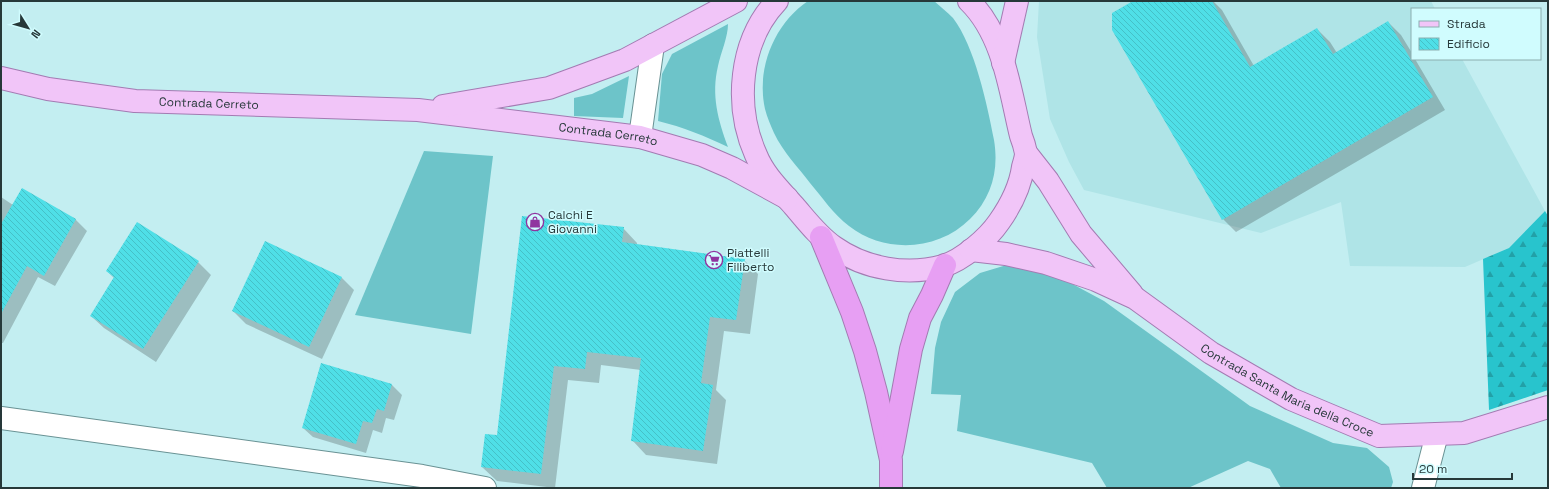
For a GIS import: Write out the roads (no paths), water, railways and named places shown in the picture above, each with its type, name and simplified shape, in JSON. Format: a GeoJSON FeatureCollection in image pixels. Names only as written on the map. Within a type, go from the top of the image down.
{"type":"FeatureCollection","features":[{"type":"Feature","properties":{"kind":"highway"},"geometry":{"type":"LineString","coordinates":[[821,237],[852,312],[865,351],[891,460]]}},
{"type":"Feature","properties":{"kind":"highway"},"geometry":{"type":"LineString","coordinates":[[891,488],[891,460],[913,341],[920,318],[945,265]]}},
{"type":"Feature","properties":{"kind":"main road","name":"Contrada Cerreto"},"geometry":{"type":"LineString","coordinates":[[418,110],[550,88],[625,60],[736,1]]}},
{"type":"Feature","properties":{"kind":"main road"},"geometry":{"type":"LineString","coordinates":[[778,1],[772,7],[758,29],[748,53],[743,79],[742,105],[747,132],[756,156],[770,179],[821,237],[848,256],[863,262],[879,267],[912,271],[945,265],[971,250],[993,231],[1010,208],[1021,181],[1026,153],[1003,64],[993,34],[975,7],[969,1]]}},
{"type":"Feature","properties":{"kind":"main road"},"geometry":{"type":"LineString","coordinates":[[1003,64],[1017,1]]}},
{"type":"Feature","properties":{"kind":"main road","name":"Contrada Cerreto"},"geometry":{"type":"LineString","coordinates":[[1,78],[48,88],[134,101],[418,110],[640,137],[702,155],[732,168],[787,198]]}},
{"type":"Feature","properties":{"kind":"main road","name":"Contrada Santa Maria della Croce"},"geometry":{"type":"LineString","coordinates":[[1026,153],[1048,182],[1081,234],[1135,298]]}},
{"type":"Feature","properties":{"kind":"main road","name":"Contrada Santa Maria della Croce"},"geometry":{"type":"LineString","coordinates":[[971,250],[1006,254],[1046,263],[1096,280],[1135,298],[1211,353],[1292,398],[1379,436],[1464,433],[1548,407]]}},
{"type":"Feature","properties":{"kind":"street"},"geometry":{"type":"LineString","coordinates":[[640,137],[653,45]]}},
{"type":"Feature","properties":{"kind":"street"},"geometry":{"type":"LineString","coordinates":[[1,418],[422,476],[485,488]]}},
{"type":"Feature","properties":{"kind":"street"},"geometry":{"type":"LineString","coordinates":[[1423,488],[1437,434]]}},
{"type":"Feature","properties":{"kind":"place","name":"Calchi E Giovanni"},"geometry":{"type":"Point","coordinates":[535,222]}},
{"type":"Feature","properties":{"kind":"place","name":"Piattelli Filiberto"},"geometry":{"type":"Point","coordinates":[714,260]}}]}
